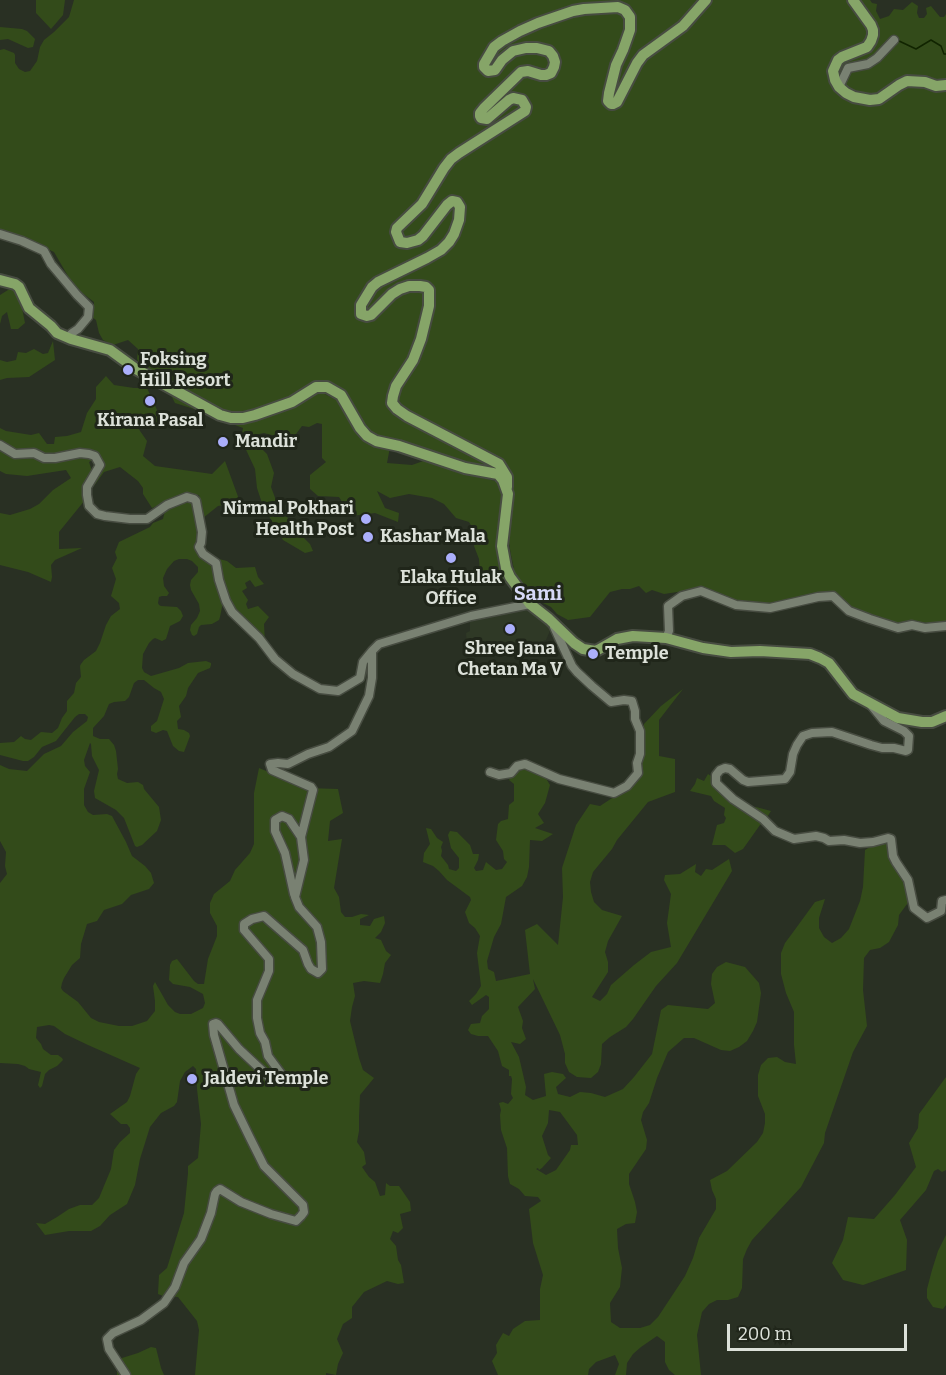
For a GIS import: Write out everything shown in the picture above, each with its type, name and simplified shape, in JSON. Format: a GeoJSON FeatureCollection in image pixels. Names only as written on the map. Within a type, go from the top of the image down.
{"type":"FeatureCollection","features":[{"type":"Feature","properties":{"kind":"main road"},"geometry":{"type":"LineString","coordinates":[[706,0],[674,33],[643,55],[614,104],[609,103],[609,93],[616,65],[630,30],[630,17],[625,10],[618,8],[573,11],[520,30],[494,47],[484,64],[488,71],[495,70],[513,51],[526,48],[549,51],[555,62],[554,67],[551,73],[546,75],[528,71],[521,72],[480,113],[484,119],[490,117],[513,98],[522,100],[526,105],[526,109],[451,159],[422,204],[397,228],[396,232],[400,242],[418,240],[452,201],[460,207],[459,220],[454,234],[441,250],[372,286],[361,305],[361,314],[370,315],[393,294],[409,286],[426,287],[429,291],[429,306],[422,339],[413,360],[396,386],[392,403],[407,416],[499,464],[507,477],[508,494],[502,546],[510,578],[530,604],[574,643],[590,651],[600,650],[617,639],[633,636],[666,638],[703,648],[731,652],[810,654],[829,663],[853,694],[898,718],[913,722],[932,722],[946,716]]}},
{"type":"Feature","properties":{"kind":"main road"},"geometry":{"type":"LineString","coordinates":[[853,0],[873,30],[867,47],[838,60],[833,71],[839,87],[855,97],[870,100],[879,99],[907,81],[925,82],[936,86],[946,85]]}},
{"type":"Feature","properties":{"kind":"main road"},"geometry":{"type":"LineString","coordinates":[[0,280],[19,287],[29,309],[38,314],[57,333],[110,350],[136,369],[220,416],[231,418],[255,416],[280,408],[316,387],[327,387],[341,395],[360,428],[376,441],[399,446],[465,468],[498,474],[507,487]]}},
{"type":"Feature","properties":{"kind":"street"},"geometry":{"type":"LineString","coordinates":[[839,87],[848,68],[868,64],[894,40]]}},
{"type":"Feature","properties":{"kind":"street"},"geometry":{"type":"LineString","coordinates":[[0,234],[45,251],[51,264],[89,307],[88,317],[70,335],[71,339]]}},
{"type":"Feature","properties":{"kind":"street"},"geometry":{"type":"LineString","coordinates":[[0,446],[15,454],[34,453],[44,458],[80,453],[95,456],[100,465],[87,487],[87,495],[89,506],[105,516],[147,519],[167,505],[187,497],[194,499],[202,532],[199,547],[203,554],[216,563],[232,612],[259,639],[274,659],[292,674],[320,689],[338,691],[360,678],[363,662],[379,644],[471,616],[530,604]]}},
{"type":"Feature","properties":{"kind":"street"},"geometry":{"type":"LineString","coordinates":[[666,638],[669,631],[668,606],[682,596],[701,591],[736,605],[770,608],[818,597],[833,596],[849,611],[898,628],[912,625],[925,628],[946,626]]}},
{"type":"Feature","properties":{"kind":"street"},"geometry":{"type":"LineString","coordinates":[[490,772],[499,775],[511,773],[517,766],[525,764],[559,779],[614,793],[627,786],[638,773],[640,731],[632,701],[611,702],[577,672],[549,619]]}},
{"type":"Feature","properties":{"kind":"street"},"geometry":{"type":"LineString","coordinates":[[295,897],[304,860],[301,837],[313,790],[311,786],[272,770],[270,764],[288,764],[329,747],[352,731],[369,696],[372,651]]}},
{"type":"Feature","properties":{"kind":"street"},"geometry":{"type":"LineString","coordinates":[[870,704],[884,721],[909,736],[908,750],[882,748],[832,732],[812,733],[803,736],[797,745],[789,775],[785,779],[748,782],[725,768],[718,773],[716,781],[724,791],[763,819],[775,831],[794,839],[816,836],[829,841],[844,840],[860,843],[891,839],[893,856],[908,880],[914,908],[927,918],[941,911],[942,901],[946,900]]}},
{"type":"Feature","properties":{"kind":"street"},"geometry":{"type":"LineString","coordinates":[[126,1375],[107,1339],[113,1333],[141,1320],[164,1303],[175,1287],[183,1263],[201,1239],[211,1213],[214,1194],[217,1191],[220,1189],[241,1202],[296,1221],[304,1212],[303,1205],[264,1166],[249,1136],[234,1105],[213,1024],[218,1024],[239,1049],[270,1078],[281,1079],[282,1075],[268,1056],[257,1018],[257,1000],[269,971],[269,959],[244,930],[244,924],[264,916],[303,950],[311,969],[318,974],[322,969],[319,934],[299,907],[295,897],[285,853],[275,831],[275,820],[282,816],[289,819],[301,837]]}},
{"type":"Feature","properties":{"kind":"shaded area","name":"Shree Jana Chetan Ma V"},"geometry":{"type":"Polygon","coordinates":[[[522,602],[552,626],[546,640],[509,652],[467,646],[466,633],[470,631],[470,618],[522,602]]]}},
{"type":"Feature","properties":{"kind":"green space"},"geometry":{"type":"Polygon","coordinates":[[[36,0],[65,0],[63,15],[51,29],[36,13],[36,0]]]}},
{"type":"Feature","properties":{"kind":"green space"},"geometry":{"type":"Polygon","coordinates":[[[74,0],[870,0],[877,4],[876,11],[880,19],[889,16],[894,9],[903,10],[912,2],[918,6],[919,18],[924,18],[927,14],[926,8],[931,6],[940,17],[946,14],[946,623],[941,625],[913,621],[899,625],[853,609],[832,593],[768,604],[733,602],[704,588],[664,594],[652,590],[646,593],[639,586],[610,592],[590,617],[568,620],[541,602],[523,586],[515,574],[507,531],[514,481],[506,476],[421,447],[391,442],[387,463],[412,465],[426,460],[458,473],[501,484],[500,525],[515,588],[509,586],[500,577],[480,573],[479,559],[474,546],[476,534],[469,522],[456,518],[444,504],[432,498],[409,494],[390,498],[377,491],[385,508],[399,513],[398,522],[375,513],[351,516],[339,497],[318,496],[310,489],[310,475],[326,462],[322,458],[322,424],[317,423],[309,427],[302,426],[293,438],[288,439],[264,433],[252,437],[267,454],[274,473],[271,487],[277,503],[313,551],[305,553],[283,540],[263,506],[257,488],[255,469],[241,439],[243,428],[175,403],[172,397],[174,394],[235,420],[321,392],[344,404],[334,386],[279,405],[236,412],[221,410],[190,396],[184,388],[165,381],[141,366],[137,359],[138,349],[128,340],[113,345],[103,340],[96,320],[89,315],[94,314],[94,302],[72,283],[54,252],[0,233],[0,50],[4,49],[14,53],[15,63],[19,69],[25,72],[30,71],[37,61],[44,40],[69,17],[74,0]]]}},
{"type":"Feature","properties":{"kind":"green space"},"geometry":{"type":"Polygon","coordinates":[[[0,27],[27,31],[35,39],[33,47],[28,48],[8,39],[0,40],[0,27]]]}},
{"type":"Feature","properties":{"kind":"green space"},"geometry":{"type":"Polygon","coordinates":[[[16,285],[24,304],[22,308],[25,323],[18,329],[11,329],[7,312],[2,316],[0,324],[0,295],[16,285]]]}},
{"type":"Feature","properties":{"kind":"green space"},"geometry":{"type":"Polygon","coordinates":[[[53,341],[55,360],[29,377],[0,380],[0,360],[7,362],[16,360],[18,352],[26,353],[34,349],[43,354],[48,353],[53,341]]]}},
{"type":"Feature","properties":{"kind":"green space"},"geometry":{"type":"Polygon","coordinates":[[[106,376],[114,385],[147,388],[162,421],[138,428],[147,441],[143,456],[155,466],[212,474],[225,461],[240,502],[218,506],[203,518],[199,495],[176,498],[152,508],[138,481],[120,467],[104,472],[94,486],[101,465],[98,457],[89,462],[92,471],[85,500],[59,532],[59,549],[82,548],[55,560],[51,565],[51,582],[28,572],[0,565],[0,513],[10,515],[30,509],[71,478],[66,470],[27,476],[6,474],[0,471],[0,428],[31,435],[39,433],[47,444],[54,444],[55,437],[81,432],[87,413],[96,399],[96,387],[106,376]]]}},
{"type":"Feature","properties":{"kind":"green space"},"geometry":{"type":"Polygon","coordinates":[[[192,503],[199,532],[194,547],[197,553],[213,566],[216,585],[223,602],[220,617],[212,624],[201,625],[197,634],[192,635],[191,625],[200,611],[190,585],[198,572],[198,567],[187,559],[174,561],[163,578],[164,586],[169,593],[167,596],[159,597],[158,603],[161,606],[177,607],[183,616],[180,621],[170,626],[166,639],[162,641],[155,638],[149,643],[143,654],[142,668],[151,676],[188,663],[206,661],[211,665],[210,668],[198,673],[179,706],[181,717],[177,721],[178,729],[184,730],[190,736],[184,752],[173,746],[167,731],[156,733],[151,731],[151,726],[157,721],[164,699],[161,692],[144,680],[134,683],[125,701],[109,704],[104,716],[93,728],[93,736],[109,739],[114,745],[118,779],[143,785],[159,807],[161,820],[157,831],[142,845],[135,846],[124,818],[116,810],[95,798],[94,791],[99,770],[92,756],[90,743],[84,760],[90,772],[84,789],[84,805],[93,815],[112,816],[132,856],[151,873],[154,883],[149,889],[131,895],[122,904],[104,910],[97,921],[87,924],[81,944],[80,958],[72,965],[61,988],[78,1002],[91,1018],[119,1026],[132,1026],[147,1021],[155,1011],[153,986],[155,982],[168,1005],[175,1012],[191,1014],[203,1008],[205,1003],[203,994],[190,987],[173,984],[169,980],[170,965],[177,959],[194,981],[204,984],[208,959],[217,936],[217,926],[210,913],[210,903],[214,894],[230,881],[254,844],[254,793],[259,768],[307,788],[338,789],[343,813],[330,821],[328,841],[342,839],[334,888],[339,897],[341,912],[345,917],[369,915],[360,919],[360,925],[370,926],[374,919],[384,916],[385,923],[375,938],[381,940],[386,951],[391,955],[385,963],[380,983],[364,981],[353,983],[355,996],[350,1021],[363,1070],[374,1078],[360,1095],[357,1142],[364,1152],[366,1164],[362,1167],[375,1182],[380,1196],[385,1195],[386,1183],[390,1186],[399,1186],[410,1202],[411,1211],[400,1214],[403,1228],[398,1233],[393,1231],[390,1239],[396,1246],[404,1283],[387,1281],[364,1292],[352,1307],[352,1318],[343,1324],[337,1339],[343,1353],[336,1375],[326,1373],[326,1375],[195,1375],[199,1330],[197,1321],[178,1297],[158,1294],[159,1275],[167,1268],[184,1213],[188,1166],[198,1158],[201,1124],[196,1069],[193,1066],[185,1072],[180,1081],[177,1102],[161,1113],[150,1127],[135,1185],[127,1204],[91,1231],[69,1231],[45,1235],[36,1223],[45,1224],[69,1209],[80,1205],[92,1205],[99,1198],[111,1169],[114,1150],[130,1133],[127,1124],[121,1124],[110,1114],[127,1102],[140,1068],[49,1025],[37,1027],[36,1038],[43,1049],[51,1055],[58,1055],[63,1060],[45,1074],[40,1088],[38,1085],[41,1072],[18,1064],[0,1063],[0,883],[7,874],[6,852],[0,841],[0,765],[9,769],[27,771],[44,754],[61,746],[87,721],[88,717],[85,714],[79,714],[56,741],[42,747],[28,761],[0,755],[0,743],[14,742],[21,736],[31,740],[41,732],[52,733],[58,728],[67,711],[67,701],[74,693],[76,683],[81,677],[81,664],[96,651],[111,616],[120,609],[119,603],[111,596],[116,579],[112,568],[117,558],[115,552],[119,542],[163,519],[165,511],[173,504],[192,503]]]}},
{"type":"Feature","properties":{"kind":"green space"},"geometry":{"type":"Polygon","coordinates":[[[215,558],[227,561],[236,568],[255,567],[258,577],[264,584],[255,587],[250,580],[245,583],[247,588],[242,591],[248,600],[246,604],[248,609],[258,606],[269,617],[264,624],[265,643],[230,605],[215,558]]]}},
{"type":"Feature","properties":{"kind":"green space"},"geometry":{"type":"Polygon","coordinates":[[[683,689],[659,720],[659,756],[675,759],[675,792],[648,802],[593,872],[590,882],[594,902],[602,910],[622,916],[608,941],[605,952],[608,972],[592,997],[600,1001],[607,994],[611,985],[651,952],[671,947],[667,923],[671,894],[664,880],[665,875],[680,874],[696,864],[695,872],[701,876],[706,869],[712,870],[729,859],[732,871],[677,963],[656,986],[626,1027],[602,1044],[601,1064],[598,1072],[591,1078],[577,1077],[569,1072],[560,1035],[533,979],[535,989],[518,1007],[526,1039],[520,1044],[511,1042],[519,1057],[526,1087],[525,1095],[533,1100],[546,1096],[544,1074],[552,1072],[563,1074],[566,1078],[556,1087],[558,1094],[570,1097],[580,1092],[605,1097],[623,1089],[652,1054],[661,1010],[668,1005],[708,1009],[715,1003],[711,984],[712,974],[717,967],[726,962],[745,967],[759,983],[761,993],[757,1022],[747,1041],[739,1047],[730,1051],[721,1050],[694,1038],[684,1038],[668,1052],[641,1120],[647,1140],[646,1149],[629,1174],[629,1184],[637,1212],[635,1223],[626,1224],[617,1229],[622,1268],[620,1287],[610,1303],[611,1322],[620,1328],[640,1328],[650,1325],[658,1317],[685,1276],[699,1238],[716,1209],[716,1199],[710,1180],[727,1171],[757,1142],[763,1133],[765,1114],[758,1096],[758,1075],[761,1065],[768,1058],[777,1057],[785,1062],[796,1064],[794,1012],[781,974],[781,953],[785,943],[815,902],[825,899],[819,918],[819,928],[824,937],[832,943],[841,938],[849,929],[860,901],[865,850],[875,844],[884,841],[890,843],[907,880],[910,900],[899,915],[898,925],[889,942],[880,948],[870,950],[864,958],[863,990],[867,1026],[853,1052],[825,1133],[824,1143],[801,1187],[752,1240],[743,1259],[742,1288],[738,1297],[717,1300],[709,1304],[702,1312],[697,1335],[701,1375],[675,1375],[669,1370],[665,1362],[665,1342],[657,1336],[633,1354],[627,1363],[626,1375],[615,1375],[619,1364],[615,1355],[596,1362],[589,1369],[588,1375],[498,1375],[492,1361],[497,1353],[496,1345],[503,1333],[509,1336],[513,1329],[525,1321],[540,1320],[540,1289],[543,1275],[533,1243],[529,1209],[541,1201],[538,1197],[525,1196],[510,1184],[507,1148],[501,1130],[499,1103],[508,1104],[513,1098],[512,1079],[509,1076],[509,1070],[502,1066],[498,1051],[488,1036],[471,1034],[468,1030],[471,1024],[480,1023],[482,1016],[489,1009],[489,997],[486,995],[472,1005],[469,1001],[481,986],[477,953],[480,936],[469,923],[465,912],[471,900],[470,897],[433,866],[423,862],[424,853],[430,844],[426,828],[431,829],[443,842],[441,856],[449,869],[456,871],[459,868],[459,858],[451,848],[448,835],[450,831],[457,832],[470,845],[473,854],[479,854],[474,868],[476,871],[483,870],[486,862],[496,870],[502,869],[507,862],[496,840],[498,824],[508,819],[509,805],[514,801],[514,784],[509,780],[514,777],[520,766],[544,775],[550,785],[545,803],[538,814],[544,823],[535,828],[553,834],[542,841],[530,840],[527,877],[522,886],[506,897],[501,924],[494,937],[487,961],[488,969],[494,972],[496,981],[530,974],[525,930],[537,924],[558,945],[563,897],[562,868],[576,825],[590,804],[600,806],[638,781],[644,724],[661,706],[683,689]],[[549,1110],[548,1123],[542,1136],[551,1158],[542,1168],[536,1169],[546,1175],[556,1170],[571,1145],[578,1145],[577,1135],[560,1112],[549,1110]]]}},
{"type":"Feature","properties":{"kind":"green space"},"geometry":{"type":"Polygon","coordinates":[[[708,774],[716,790],[744,810],[756,807],[771,811],[743,849],[735,853],[725,845],[712,845],[717,825],[724,823],[726,818],[725,808],[714,801],[711,796],[690,791],[697,778],[704,781],[708,774]]]}},
{"type":"Feature","properties":{"kind":"green space"},"geometry":{"type":"Polygon","coordinates":[[[946,1077],[946,1170],[934,1171],[926,1190],[900,1220],[907,1240],[906,1270],[863,1285],[843,1280],[832,1263],[843,1240],[848,1217],[874,1219],[916,1167],[909,1143],[918,1128],[919,1114],[946,1077]]]}},
{"type":"Feature","properties":{"kind":"green space"},"geometry":{"type":"Polygon","coordinates":[[[946,1235],[946,1305],[943,1309],[933,1307],[927,1298],[927,1289],[938,1251],[946,1235]]]}},
{"type":"Feature","properties":{"kind":"green space"},"geometry":{"type":"Polygon","coordinates":[[[151,1347],[156,1348],[164,1375],[117,1375],[117,1366],[122,1358],[151,1347]]]}},
{"type":"Feature","properties":{"kind":"waterway"},"geometry":{"type":"LineString","coordinates":[[897,40],[916,49],[931,40],[941,46],[946,54]]}},
{"type":"Feature","properties":{"kind":"place","name":"Foksing Hill Resort"},"geometry":{"type":"Point","coordinates":[128,370]}},
{"type":"Feature","properties":{"kind":"place","name":"Kirana Pasal"},"geometry":{"type":"Point","coordinates":[150,401]}},
{"type":"Feature","properties":{"kind":"place","name":"Mandir"},"geometry":{"type":"Point","coordinates":[223,442]}},
{"type":"Feature","properties":{"kind":"place","name":"Nirmal Pokhari Health Post"},"geometry":{"type":"Point","coordinates":[366,519]}},
{"type":"Feature","properties":{"kind":"place","name":"Kashar Mala"},"geometry":{"type":"Point","coordinates":[368,537]}},
{"type":"Feature","properties":{"kind":"place","name":"Elaka Hulak Office"},"geometry":{"type":"Point","coordinates":[451,558]}},
{"type":"Feature","properties":{"kind":"place","name":"Shree Jana Chetan Ma V"},"geometry":{"type":"Point","coordinates":[510,629]}},
{"type":"Feature","properties":{"kind":"place","name":"Temple"},"geometry":{"type":"Point","coordinates":[593,654]}},
{"type":"Feature","properties":{"kind":"place","name":"Jaldevi Temple"},"geometry":{"type":"Point","coordinates":[192,1079]}},
{"type":"Feature","properties":{"kind":"district","name":"Sami"},"geometry":{"type":"Point","coordinates":[538,594]}}]}
